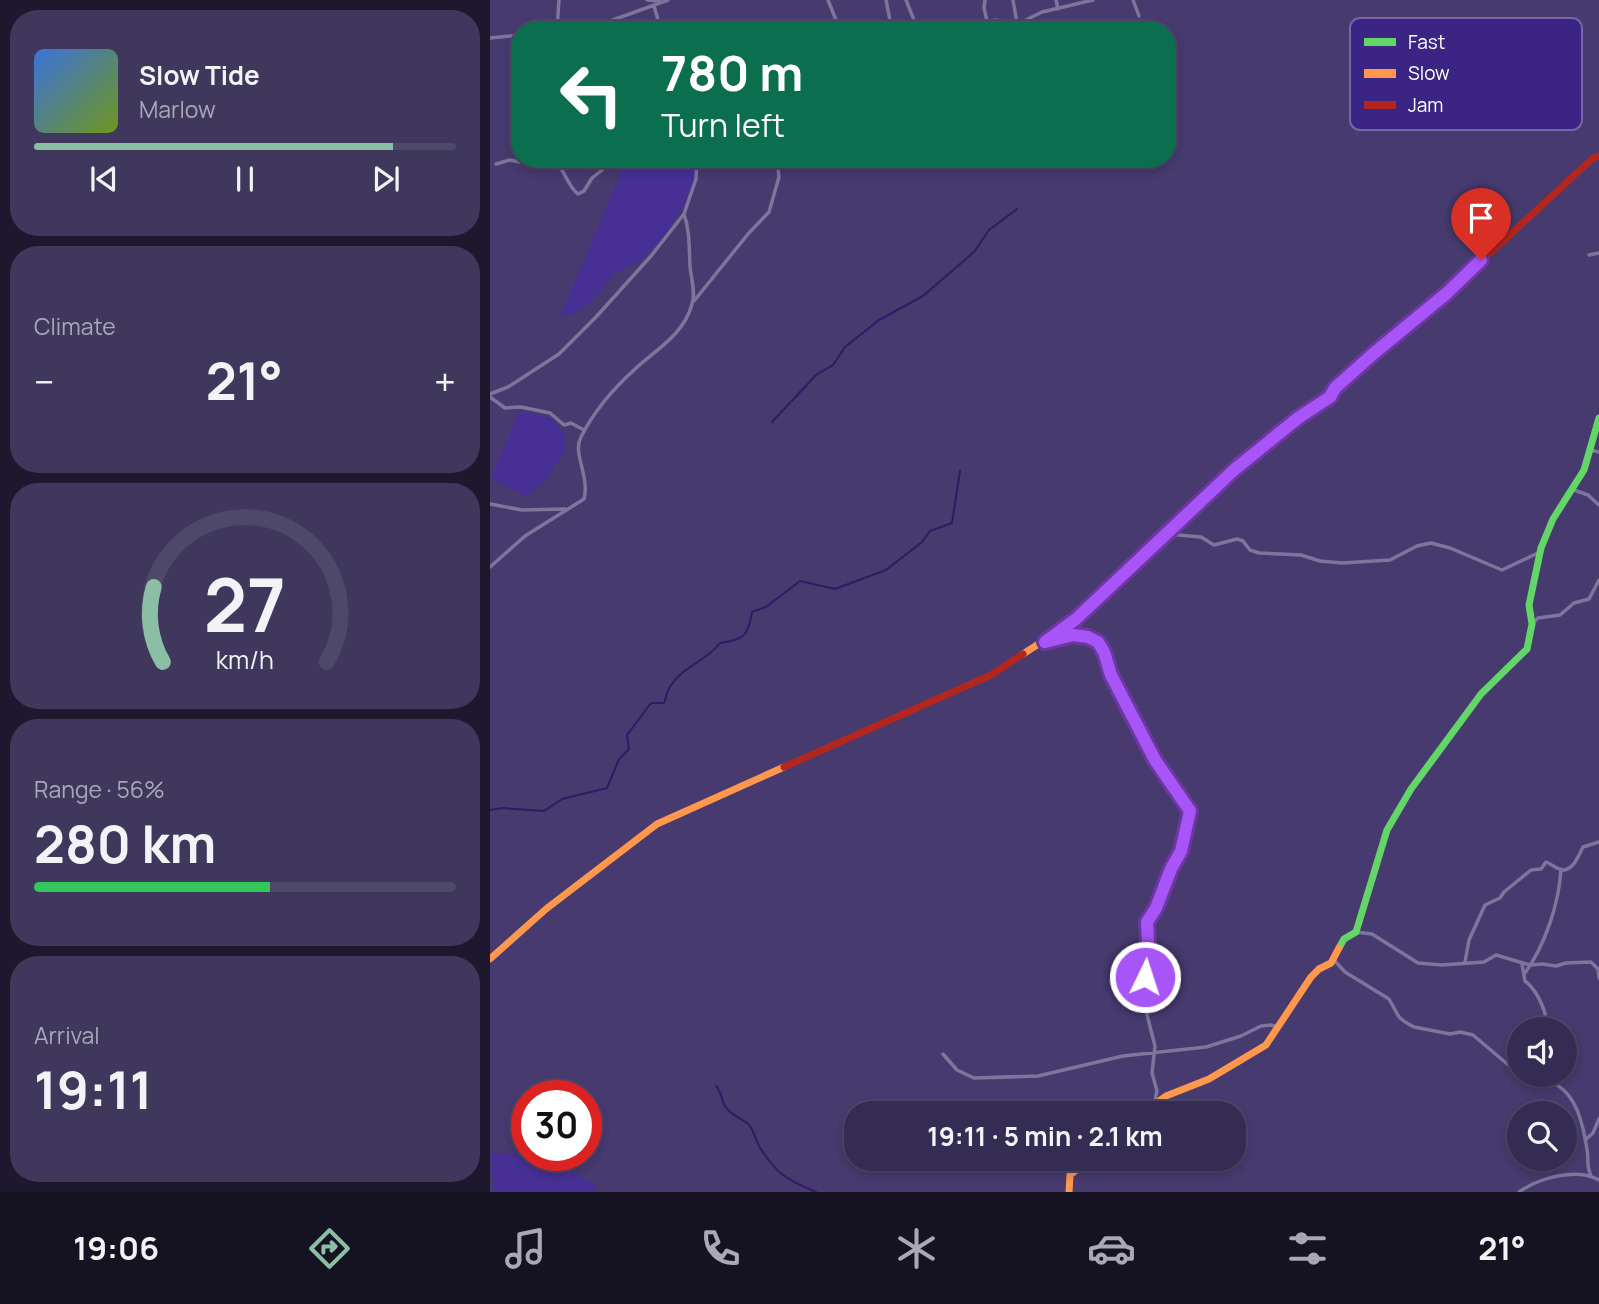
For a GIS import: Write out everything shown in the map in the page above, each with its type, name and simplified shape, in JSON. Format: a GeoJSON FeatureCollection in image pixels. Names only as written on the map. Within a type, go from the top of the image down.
{"type":"FeatureCollection","features":[{"type":"Feature","properties":{"kind":"street"},"geometry":{"type":"LineString","coordinates":[[559,0],[559,21]]}},
{"type":"Feature","properties":{"kind":"street"},"geometry":{"type":"LineString","coordinates":[[648,0],[658,3]]}},
{"type":"Feature","properties":{"kind":"street"},"geometry":{"type":"LineString","coordinates":[[610,21],[668,0]]}},
{"type":"Feature","properties":{"kind":"street"},"geometry":{"type":"LineString","coordinates":[[828,0],[836,21]]}},
{"type":"Feature","properties":{"kind":"street"},"geometry":{"type":"LineString","coordinates":[[886,0],[890,21]]}},
{"type":"Feature","properties":{"kind":"street"},"geometry":{"type":"LineString","coordinates":[[906,0],[914,21]]}},
{"type":"Feature","properties":{"kind":"street"},"geometry":{"type":"LineString","coordinates":[[985,0],[987,21]]}},
{"type":"Feature","properties":{"kind":"street"},"geometry":{"type":"LineString","coordinates":[[1013,0],[1017,21]]}},
{"type":"Feature","properties":{"kind":"street"},"geometry":{"type":"LineString","coordinates":[[1056,0],[1058,9]]}},
{"type":"Feature","properties":{"kind":"street"},"geometry":{"type":"LineString","coordinates":[[1022,21],[1041,13],[1093,0]]}},
{"type":"Feature","properties":{"kind":"street"},"geometry":{"type":"LineString","coordinates":[[1133,0],[1139,16]]}},
{"type":"Feature","properties":{"kind":"street"},"geometry":{"type":"LineString","coordinates":[[658,3],[660,21]]}},
{"type":"Feature","properties":{"kind":"street"},"geometry":{"type":"LineString","coordinates":[[490,38],[511,36]]}},
{"type":"Feature","properties":{"kind":"street"},"geometry":{"type":"LineString","coordinates":[[490,959],[546,909],[657,824],[984,678],[1045,642],[1076,619],[1244,461],[1306,411],[1330,397],[1335,388],[1447,293],[1594,157],[1599,156]]}},
{"type":"Feature","properties":{"kind":"street"},"geometry":{"type":"LineString","coordinates":[[496,164],[511,160]]}},
{"type":"Feature","properties":{"kind":"street"},"geometry":{"type":"LineString","coordinates":[[562,168],[578,194],[605,168]]}},
{"type":"Feature","properties":{"kind":"street"},"geometry":{"type":"LineString","coordinates":[[584,430],[573,424],[564,425],[550,413],[503,407],[490,396],[548,362],[568,346],[651,256],[684,214],[696,179],[697,168]]}},
{"type":"Feature","properties":{"kind":"street"},"geometry":{"type":"LineString","coordinates":[[490,567],[525,537],[581,503],[587,491],[585,470],[578,446],[584,430],[615,387],[659,347],[672,339],[693,303],[769,212],[779,177],[778,168]]}},
{"type":"Feature","properties":{"kind":"street"},"geometry":{"type":"LineString","coordinates":[[684,214],[689,234],[693,303]]}},
{"type":"Feature","properties":{"kind":"street"},"geometry":{"type":"LineString","coordinates":[[1589,256],[1599,253]]}},
{"type":"Feature","properties":{"kind":"street"},"geometry":{"type":"LineString","coordinates":[[1159,1101],[1209,1079],[1270,1041],[1311,976],[1334,960],[1344,939],[1356,932],[1391,822],[1437,751],[1481,694],[1525,653],[1531,639],[1530,605],[1540,552],[1553,519],[1574,489],[1590,450],[1599,418]]}},
{"type":"Feature","properties":{"kind":"street"},"geometry":{"type":"LineString","coordinates":[[1590,450],[1599,452]]}},
{"type":"Feature","properties":{"kind":"street"},"geometry":{"type":"LineString","coordinates":[[1574,489],[1588,495],[1599,505]]}},
{"type":"Feature","properties":{"kind":"street"},"geometry":{"type":"LineString","coordinates":[[490,504],[522,510],[567,510]]}},
{"type":"Feature","properties":{"kind":"street"},"geometry":{"type":"LineString","coordinates":[[1167,534],[1201,537],[1214,545],[1243,541],[1250,550],[1259,553],[1301,555],[1338,563],[1390,560],[1431,543],[1502,570],[1540,552]]}},
{"type":"Feature","properties":{"kind":"street"},"geometry":{"type":"LineString","coordinates":[[1532,624],[1538,618],[1560,615],[1574,604],[1589,599],[1599,580]]}},
{"type":"Feature","properties":{"kind":"street"},"geometry":{"type":"LineString","coordinates":[[1045,642],[1073,635],[1088,637],[1098,642],[1111,675],[1155,760],[1190,811],[1181,851],[1146,926],[1148,941],[1144,1003],[1154,1044],[1152,1077],[1157,1091],[1155,1101]]}},
{"type":"Feature","properties":{"kind":"street"},"geometry":{"type":"LineString","coordinates":[[1465,962],[1469,940],[1485,905],[1500,898],[1531,870],[1539,870],[1546,862],[1561,869],[1571,867],[1583,847],[1599,842]]}},
{"type":"Feature","properties":{"kind":"street"},"geometry":{"type":"LineString","coordinates":[[1525,973],[1542,944],[1553,912],[1561,869]]}},
{"type":"Feature","properties":{"kind":"street"},"geometry":{"type":"LineString","coordinates":[[1356,932],[1372,934],[1419,963],[1442,965],[1484,962],[1496,955],[1522,964],[1556,967],[1566,963],[1591,962],[1598,969],[1599,978]]}},
{"type":"Feature","properties":{"kind":"street"},"geometry":{"type":"LineString","coordinates":[[1334,960],[1345,972],[1389,999],[1405,1022],[1414,1027],[1450,1034],[1460,1032],[1473,1035],[1507,1063]]}},
{"type":"Feature","properties":{"kind":"street"},"geometry":{"type":"LineString","coordinates":[[1522,964],[1525,981],[1532,987],[1546,1017]]}},
{"type":"Feature","properties":{"kind":"street"},"geometry":{"type":"LineString","coordinates":[[943,1054],[962,1073],[974,1079],[1038,1076],[1123,1056],[1214,1044],[1266,1025],[1277,1027]]}},
{"type":"Feature","properties":{"kind":"street"},"geometry":{"type":"LineString","coordinates":[[1558,1087],[1569,1096],[1577,1112],[1591,1175]]}},
{"type":"Feature","properties":{"kind":"street"},"geometry":{"type":"LineString","coordinates":[[1585,1140],[1593,1133],[1599,1119]]}},
{"type":"Feature","properties":{"kind":"street"},"geometry":{"type":"LineString","coordinates":[[1574,1174],[1587,1164]]}},
{"type":"Feature","properties":{"kind":"street"},"geometry":{"type":"LineString","coordinates":[[1069,1192],[1068,1180],[1072,1171]]}},
{"type":"Feature","properties":{"kind":"street"},"geometry":{"type":"LineString","coordinates":[[1519,1192],[1558,1175],[1591,1175],[1599,1180]]}},
{"type":"Feature","properties":{"kind":"shaded area"},"geometry":{"type":"Polygon","coordinates":[[[623,168],[699,168],[684,205],[663,238],[642,259],[614,274],[596,297],[577,312],[560,317],[623,168]]]}},
{"type":"Feature","properties":{"kind":"shaded area"},"geometry":{"type":"Polygon","coordinates":[[[520,410],[553,419],[566,436],[566,449],[545,481],[526,496],[491,479],[520,410]]]}},
{"type":"Feature","properties":{"kind":"shaded area"},"geometry":{"type":"Polygon","coordinates":[[[490,1153],[511,1154],[511,1171],[572,1171],[597,1187],[595,1192],[494,1192],[490,1153]]]}},
{"type":"Feature","properties":{"kind":"waterway"},"geometry":{"type":"LineString","coordinates":[[772,422],[816,375],[833,365],[845,347],[879,320],[923,296],[974,252],[989,230],[1017,209]]}},
{"type":"Feature","properties":{"kind":"waterway"},"geometry":{"type":"LineString","coordinates":[[490,810],[502,808],[544,811],[562,799],[607,788],[619,759],[629,749],[627,735],[651,703],[664,703],[669,689],[681,674],[720,643],[744,635],[752,612],[766,607],[800,581],[835,589],[886,570],[922,542],[930,531],[952,523],[960,471]]}},
{"type":"Feature","properties":{"kind":"waterway"},"geometry":{"type":"LineString","coordinates":[[716,1086],[725,1106],[750,1126],[759,1146],[777,1170],[790,1180],[816,1192]]}},
{"type":"Feature","properties":{"kind":"traffic: fast"},"geometry":{"type":"LineString","coordinates":[[1339,948],[1344,939],[1356,932],[1387,830],[1411,789],[1481,694],[1527,649],[1532,624],[1529,605],[1541,548],[1553,519],[1584,470],[1599,418]]}},
{"type":"Feature","properties":{"kind":"traffic: slow"},"geometry":{"type":"LineString","coordinates":[[1023,654],[1065,627],[1234,470],[1298,418],[1330,397],[1335,388],[1386,343]]}},
{"type":"Feature","properties":{"kind":"traffic: slow"},"geometry":{"type":"LineString","coordinates":[[490,959],[546,909],[657,824],[784,767]]}},
{"type":"Feature","properties":{"kind":"traffic: slow"},"geometry":{"type":"LineString","coordinates":[[1159,1101],[1209,1079],[1266,1045],[1311,977],[1331,963],[1339,948]]}},
{"type":"Feature","properties":{"kind":"traffic: slow"},"geometry":{"type":"LineString","coordinates":[[1069,1192],[1070,1175],[1075,1171]]}},
{"type":"Feature","properties":{"kind":"traffic: jam"},"geometry":{"type":"LineString","coordinates":[[1386,343],[1447,293],[1593,158],[1599,156]]}},
{"type":"Feature","properties":{"kind":"traffic: jam"},"geometry":{"type":"LineString","coordinates":[[784,767],[991,675],[1023,654]]}},
{"type":"Feature","properties":{"kind":"route"},"geometry":{"type":"LineString","coordinates":[[1145,977],[1147,922],[1181,851],[1190,811],[1155,760],[1111,675],[1098,642],[1088,637],[1073,635],[1045,642],[1076,619],[1244,461],[1306,411],[1330,397],[1335,388],[1447,293],[1481,260]]}}]}
